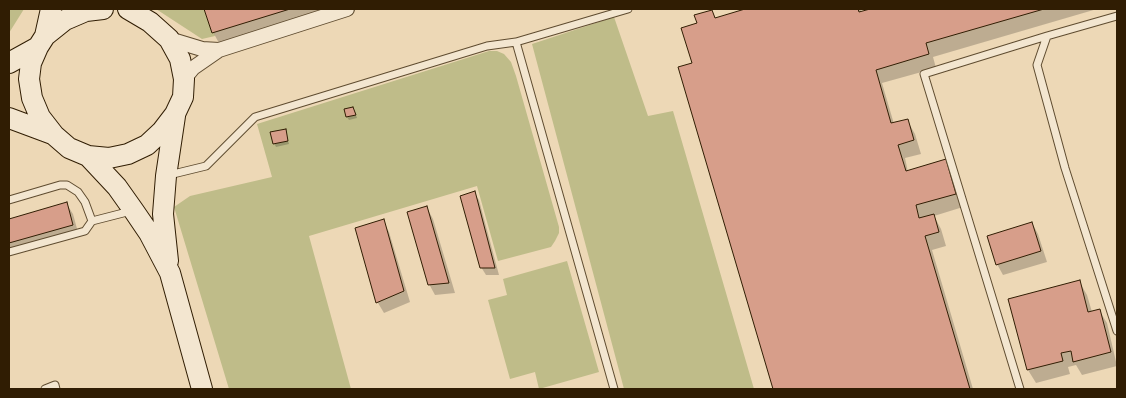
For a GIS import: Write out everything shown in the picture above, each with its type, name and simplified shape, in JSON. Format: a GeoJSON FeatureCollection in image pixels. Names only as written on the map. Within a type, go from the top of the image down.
{"type":"FeatureCollection","features":[{"type":"Feature","properties":{"kind":"main road"},"geometry":{"type":"LineString","coordinates":[[51,9],[42,41],[31,63],[29,80],[32,98],[40,117],[54,135],[69,148],[88,156],[109,158],[128,154],[146,145],[162,131],[175,114],[183,97],[184,79],[180,59],[169,39],[150,22],[125,9]]}},
{"type":"Feature","properties":{"kind":"main road"},"geometry":{"type":"LineString","coordinates":[[9,63],[42,41],[65,20],[86,11],[103,9]]}},
{"type":"Feature","properties":{"kind":"main road"},"geometry":{"type":"LineString","coordinates":[[175,114],[166,176],[163,214],[170,273],[202,389]]}},
{"type":"Feature","properties":{"kind":"main road"},"geometry":{"type":"LineString","coordinates":[[9,118],[54,135]]}},
{"type":"Feature","properties":{"kind":"main road"},"geometry":{"type":"LineString","coordinates":[[88,156],[117,187],[134,210],[170,273]]}},
{"type":"Feature","properties":{"kind":"street"},"geometry":{"type":"LineString","coordinates":[[184,79],[193,68],[219,50],[347,9]]}},
{"type":"Feature","properties":{"kind":"street"},"geometry":{"type":"LineString","coordinates":[[169,39],[202,49],[219,50]]}},
{"type":"Feature","properties":{"kind":"lane"},"geometry":{"type":"LineString","coordinates":[[166,176],[206,166],[255,117],[487,46],[516,42],[628,9]]}},
{"type":"Feature","properties":{"kind":"lane"},"geometry":{"type":"LineString","coordinates":[[1020,389],[924,74],[1117,16]]}},
{"type":"Feature","properties":{"kind":"lane"},"geometry":{"type":"LineString","coordinates":[[1047,36],[1037,65],[1065,168],[1117,331]]}},
{"type":"Feature","properties":{"kind":"lane"},"geometry":{"type":"LineString","coordinates":[[516,42],[614,389]]}},
{"type":"Feature","properties":{"kind":"lane"},"geometry":{"type":"LineString","coordinates":[[9,200],[60,185],[67,185],[78,192],[92,221]]}},
{"type":"Feature","properties":{"kind":"lane"},"geometry":{"type":"LineString","coordinates":[[9,252],[85,231],[92,221],[134,210]]}},
{"type":"Feature","properties":{"kind":"lane"},"geometry":{"type":"LineString","coordinates":[[45,389],[55,385],[56,389]]}},
{"type":"Feature","properties":{"kind":"shaded area"},"geometry":{"type":"Polygon","coordinates":[[[9,9],[24,9],[9,33],[9,9]]]}},
{"type":"Feature","properties":{"kind":"shaded area"},"geometry":{"type":"Polygon","coordinates":[[[156,9],[207,9],[215,36],[202,39],[156,9]]]}},
{"type":"Feature","properties":{"kind":"shaded area"},"geometry":{"type":"Polygon","coordinates":[[[614,17],[648,116],[673,111],[754,389],[624,389],[532,44],[614,17]]]}},
{"type":"Feature","properties":{"kind":"shaded area"},"geometry":{"type":"Polygon","coordinates":[[[489,51],[497,51],[504,54],[511,62],[516,76],[559,227],[559,233],[551,247],[498,261],[477,186],[309,236],[351,389],[229,389],[174,207],[190,196],[272,177],[257,124],[489,51]]]}},
{"type":"Feature","properties":{"kind":"shaded area"},"geometry":{"type":"Polygon","coordinates":[[[567,261],[599,372],[539,389],[535,372],[510,379],[488,300],[507,295],[503,279],[567,261]]]}},
{"type":"Feature","properties":{"kind":"building"},"geometry":{"type":"Polygon","coordinates":[[[204,9],[290,9],[212,33],[204,9]]]}},
{"type":"Feature","properties":{"kind":"building"},"geometry":{"type":"Polygon","coordinates":[[[745,9],[858,9],[859,12],[870,9],[1044,9],[926,43],[929,54],[876,70],[891,123],[908,119],[914,140],[898,145],[906,171],[946,159],[956,194],[916,205],[919,218],[934,214],[939,232],[925,236],[970,389],[773,389],[678,67],[692,63],[681,28],[697,23],[694,15],[712,10],[715,18],[745,9]]]}},
{"type":"Feature","properties":{"kind":"building"},"geometry":{"type":"Polygon","coordinates":[[[353,107],[356,115],[346,117],[344,109],[353,107]]]}},
{"type":"Feature","properties":{"kind":"building"},"geometry":{"type":"Polygon","coordinates":[[[286,129],[288,141],[273,144],[270,132],[286,129]]]}},
{"type":"Feature","properties":{"kind":"building"},"geometry":{"type":"Polygon","coordinates":[[[475,191],[495,268],[480,268],[460,196],[475,191]]]}},
{"type":"Feature","properties":{"kind":"building"},"geometry":{"type":"Polygon","coordinates":[[[67,202],[73,225],[9,243],[9,219],[67,202]]]}},
{"type":"Feature","properties":{"kind":"building"},"geometry":{"type":"Polygon","coordinates":[[[427,206],[449,283],[428,285],[407,212],[427,206]]]}},
{"type":"Feature","properties":{"kind":"building"},"geometry":{"type":"Polygon","coordinates":[[[384,219],[404,291],[376,303],[355,228],[384,219]]]}},
{"type":"Feature","properties":{"kind":"building"},"geometry":{"type":"Polygon","coordinates":[[[1032,222],[1041,251],[996,265],[987,236],[1032,222]]]}},
{"type":"Feature","properties":{"kind":"building"},"geometry":{"type":"Polygon","coordinates":[[[1080,280],[1088,312],[1100,309],[1111,352],[1073,362],[1071,351],[1061,353],[1063,361],[1027,370],[1008,299],[1080,280]]]}}]}
